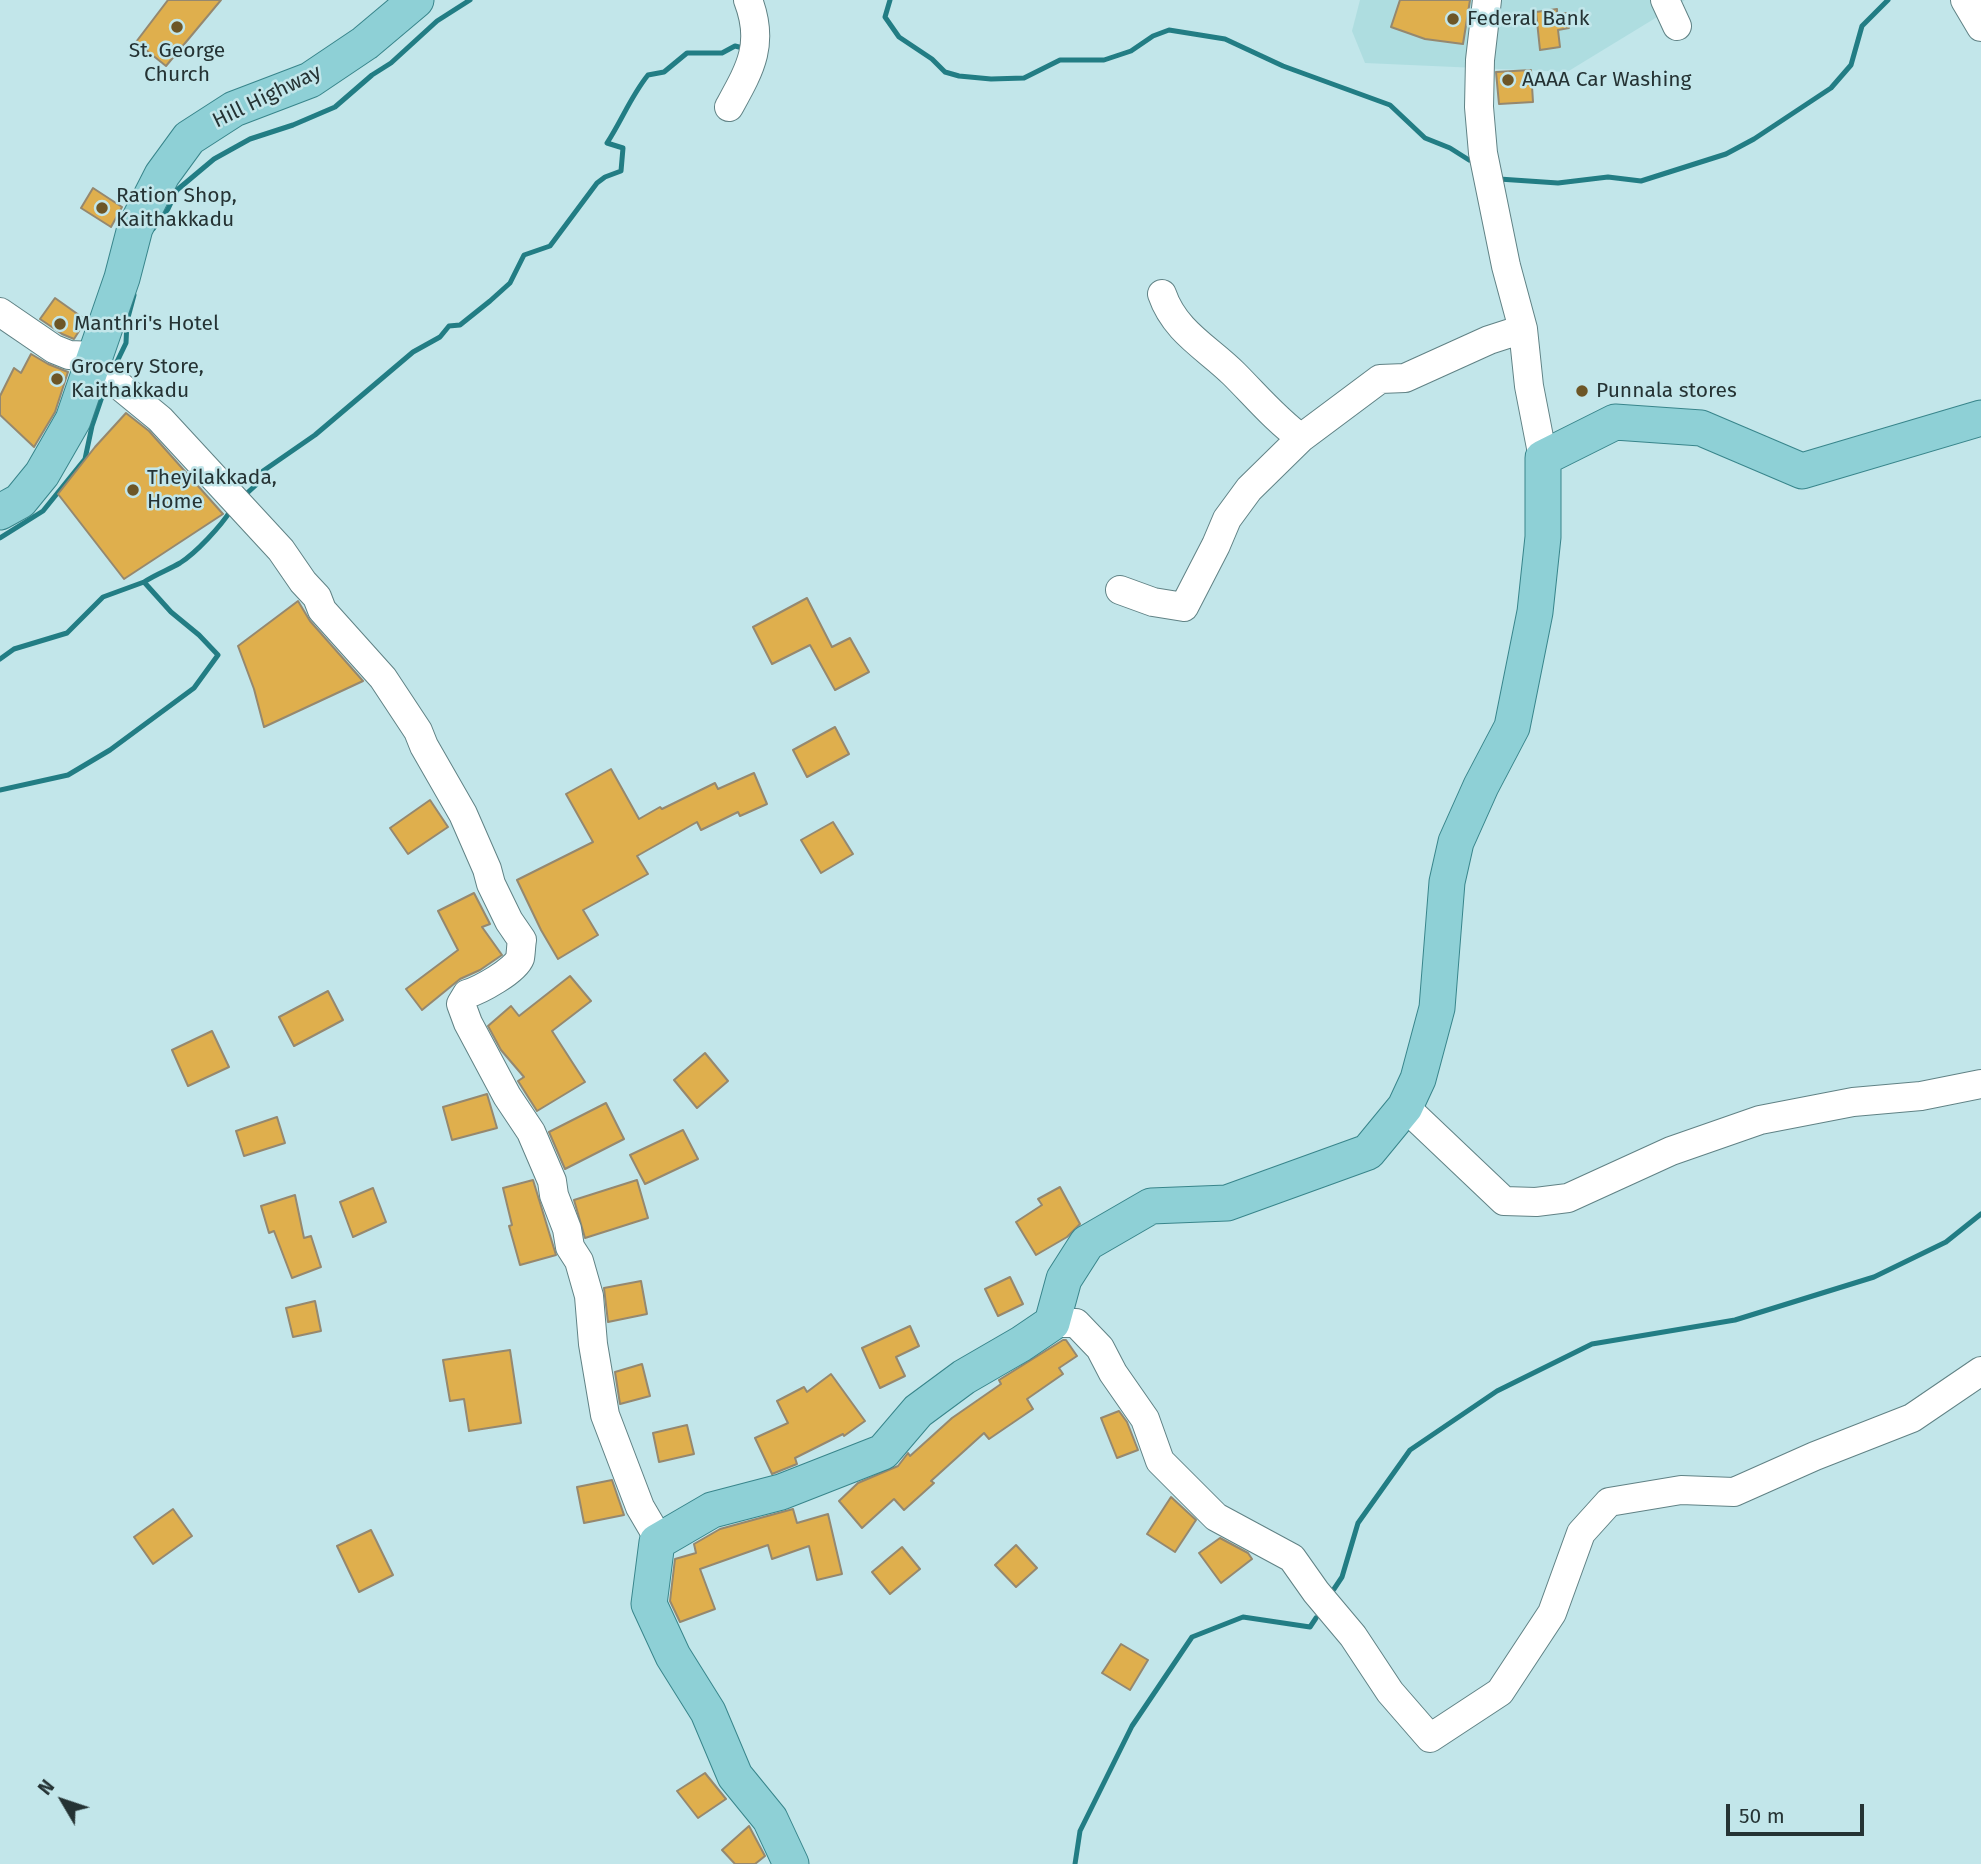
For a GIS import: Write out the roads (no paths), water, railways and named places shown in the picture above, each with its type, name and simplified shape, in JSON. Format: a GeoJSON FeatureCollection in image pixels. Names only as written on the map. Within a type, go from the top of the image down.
{"type":"FeatureCollection","features":[{"type":"Feature","properties":{"kind":"main road","name":"Hill Highway"},"geometry":{"type":"LineString","coordinates":[[0,512],[20,501],[42,474],[73,420],[94,362],[135,228],[162,175],[188,138],[234,109],[310,80],[365,43],[416,0]]}},
{"type":"Feature","properties":{"kind":"main road"},"geometry":{"type":"LineString","coordinates":[[790,1864],[770,1819],[735,1776],[708,1712],[673,1656],[649,1604],[657,1542],[712,1510],[781,1492],[883,1452],[918,1411],[964,1377],[1052,1323],[1064,1279],[1087,1243],[1151,1206],[1227,1203],[1368,1152],[1405,1107],[1418,1079],[1437,1008],[1447,882],[1456,842],[1512,727],[1535,612],[1543,537],[1543,458],[1615,422],[1701,428],[1802,471],[1981,418]]}},
{"type":"Feature","properties":{"kind":"street"},"geometry":{"type":"LineString","coordinates":[[729,107],[747,74],[756,50],[755,19],[748,0]]}},
{"type":"Feature","properties":{"kind":"street"},"geometry":{"type":"LineString","coordinates":[[1487,0],[1480,60],[1479,107],[1483,153],[1506,266],[1523,328],[1529,386],[1543,458]]}},
{"type":"Feature","properties":{"kind":"street"},"geometry":{"type":"LineString","coordinates":[[1665,0],[1677,26]]}},
{"type":"Feature","properties":{"kind":"street"},"geometry":{"type":"LineString","coordinates":[[1965,0],[1981,27]]}},
{"type":"Feature","properties":{"kind":"street"},"geometry":{"type":"LineString","coordinates":[[1162,295],[1166,307],[1183,330],[1234,374],[1277,421],[1301,438]]}},
{"type":"Feature","properties":{"kind":"street"},"geometry":{"type":"LineString","coordinates":[[0,312],[54,349],[94,362],[160,419],[281,550],[317,597],[322,610],[359,649],[396,696],[463,814],[491,884],[509,921],[522,940],[519,960],[507,972],[481,989],[467,994],[461,1004],[468,1023],[507,1096],[531,1132],[552,1181],[570,1247],[579,1261],[589,1296],[593,1344],[605,1415],[640,1507],[657,1536],[662,1539]]}},
{"type":"Feature","properties":{"kind":"street"},"geometry":{"type":"LineString","coordinates":[[1120,590],[1153,601],[1184,607],[1227,519],[1249,489],[1301,438],[1380,379],[1405,377],[1523,328]]}},
{"type":"Feature","properties":{"kind":"street"},"geometry":{"type":"LineString","coordinates":[[1405,1107],[1504,1201],[1536,1202],[1568,1198],[1671,1152],[1760,1120],[1853,1102],[1921,1096],[1981,1084]]}},
{"type":"Feature","properties":{"kind":"street"},"geometry":{"type":"LineString","coordinates":[[1052,1323],[1076,1323],[1100,1348],[1113,1373],[1145,1419],[1160,1461],[1190,1493],[1216,1517],[1292,1558],[1353,1636],[1390,1692],[1430,1738],[1500,1692],[1552,1613],[1581,1533],[1609,1502],[1681,1490],[1734,1492],[1815,1456],[1912,1419],[1981,1371]]}},
{"type":"Feature","properties":{"kind":"waterway"},"geometry":{"type":"LineString","coordinates":[[153,229],[168,209],[177,190],[214,159],[250,139],[335,107],[372,75],[391,63],[437,21],[470,0]]}},
{"type":"Feature","properties":{"kind":"waterway"},"geometry":{"type":"LineString","coordinates":[[890,0],[885,17],[899,37],[932,59],[945,72],[959,76],[1024,78],[1060,60],[1104,60],[1131,51],[1153,36],[1169,30],[1225,39],[1283,66],[1390,105],[1425,138],[1450,148],[1469,160]]}},
{"type":"Feature","properties":{"kind":"waterway"},"geometry":{"type":"LineString","coordinates":[[1499,179],[1558,183],[1608,177],[1641,181],[1726,154],[1754,139],[1831,88],[1851,65],[1862,26],[1888,0]]}},
{"type":"Feature","properties":{"kind":"waterway"},"geometry":{"type":"LineString","coordinates":[[245,495],[257,484],[263,471],[315,435],[413,352],[440,337],[449,326],[460,325],[490,301],[510,283],[524,255],[550,246],[597,183],[621,171],[623,148],[607,143],[648,75],[664,72],[687,53],[722,53],[735,46],[747,49]]}},
{"type":"Feature","properties":{"kind":"waterway"},"geometry":{"type":"LineString","coordinates":[[112,372],[126,343],[127,321],[134,295]]}},
{"type":"Feature","properties":{"kind":"waterway"},"geometry":{"type":"LineString","coordinates":[[0,538],[43,511],[85,459],[92,426],[105,388]]}},
{"type":"Feature","properties":{"kind":"waterway"},"geometry":{"type":"LineString","coordinates":[[0,790],[68,775],[110,750],[194,688],[218,655],[171,612],[144,582],[186,559],[208,539],[231,510]]}},
{"type":"Feature","properties":{"kind":"waterway"},"geometry":{"type":"LineString","coordinates":[[0,659],[14,649],[67,633],[103,597],[144,582]]}},
{"type":"Feature","properties":{"kind":"waterway"},"geometry":{"type":"LineString","coordinates":[[1334,1589],[1342,1577],[1358,1523],[1410,1450],[1497,1391],[1592,1344],[1735,1320],[1874,1277],[1946,1242],[1981,1214]]}},
{"type":"Feature","properties":{"kind":"waterway"},"geometry":{"type":"LineString","coordinates":[[1075,1864],[1080,1831],[1132,1726],[1192,1637],[1243,1617],[1310,1627],[1316,1618]]}},
{"type":"Feature","properties":{"kind":"place","name":"Federal Bank"},"geometry":{"type":"Point","coordinates":[1453,19]}},
{"type":"Feature","properties":{"kind":"place","name":"St. George Church"},"geometry":{"type":"Point","coordinates":[177,27]}},
{"type":"Feature","properties":{"kind":"place","name":"AAAA Car Washing"},"geometry":{"type":"Point","coordinates":[1508,80]}},
{"type":"Feature","properties":{"kind":"place","name":"Ration Shop, Kaithakkadu"},"geometry":{"type":"Point","coordinates":[102,208]}},
{"type":"Feature","properties":{"kind":"place","name":"Manthri's Hotel"},"geometry":{"type":"Point","coordinates":[60,324]}},
{"type":"Feature","properties":{"kind":"place","name":"Grocery Store, Kaithakkadu"},"geometry":{"type":"Point","coordinates":[57,379]}},
{"type":"Feature","properties":{"kind":"place","name":"Punnala stores"},"geometry":{"type":"Point","coordinates":[1582,391]}},
{"type":"Feature","properties":{"kind":"place","name":"Theyilakkada, Home"},"geometry":{"type":"Point","coordinates":[133,490]}}]}
